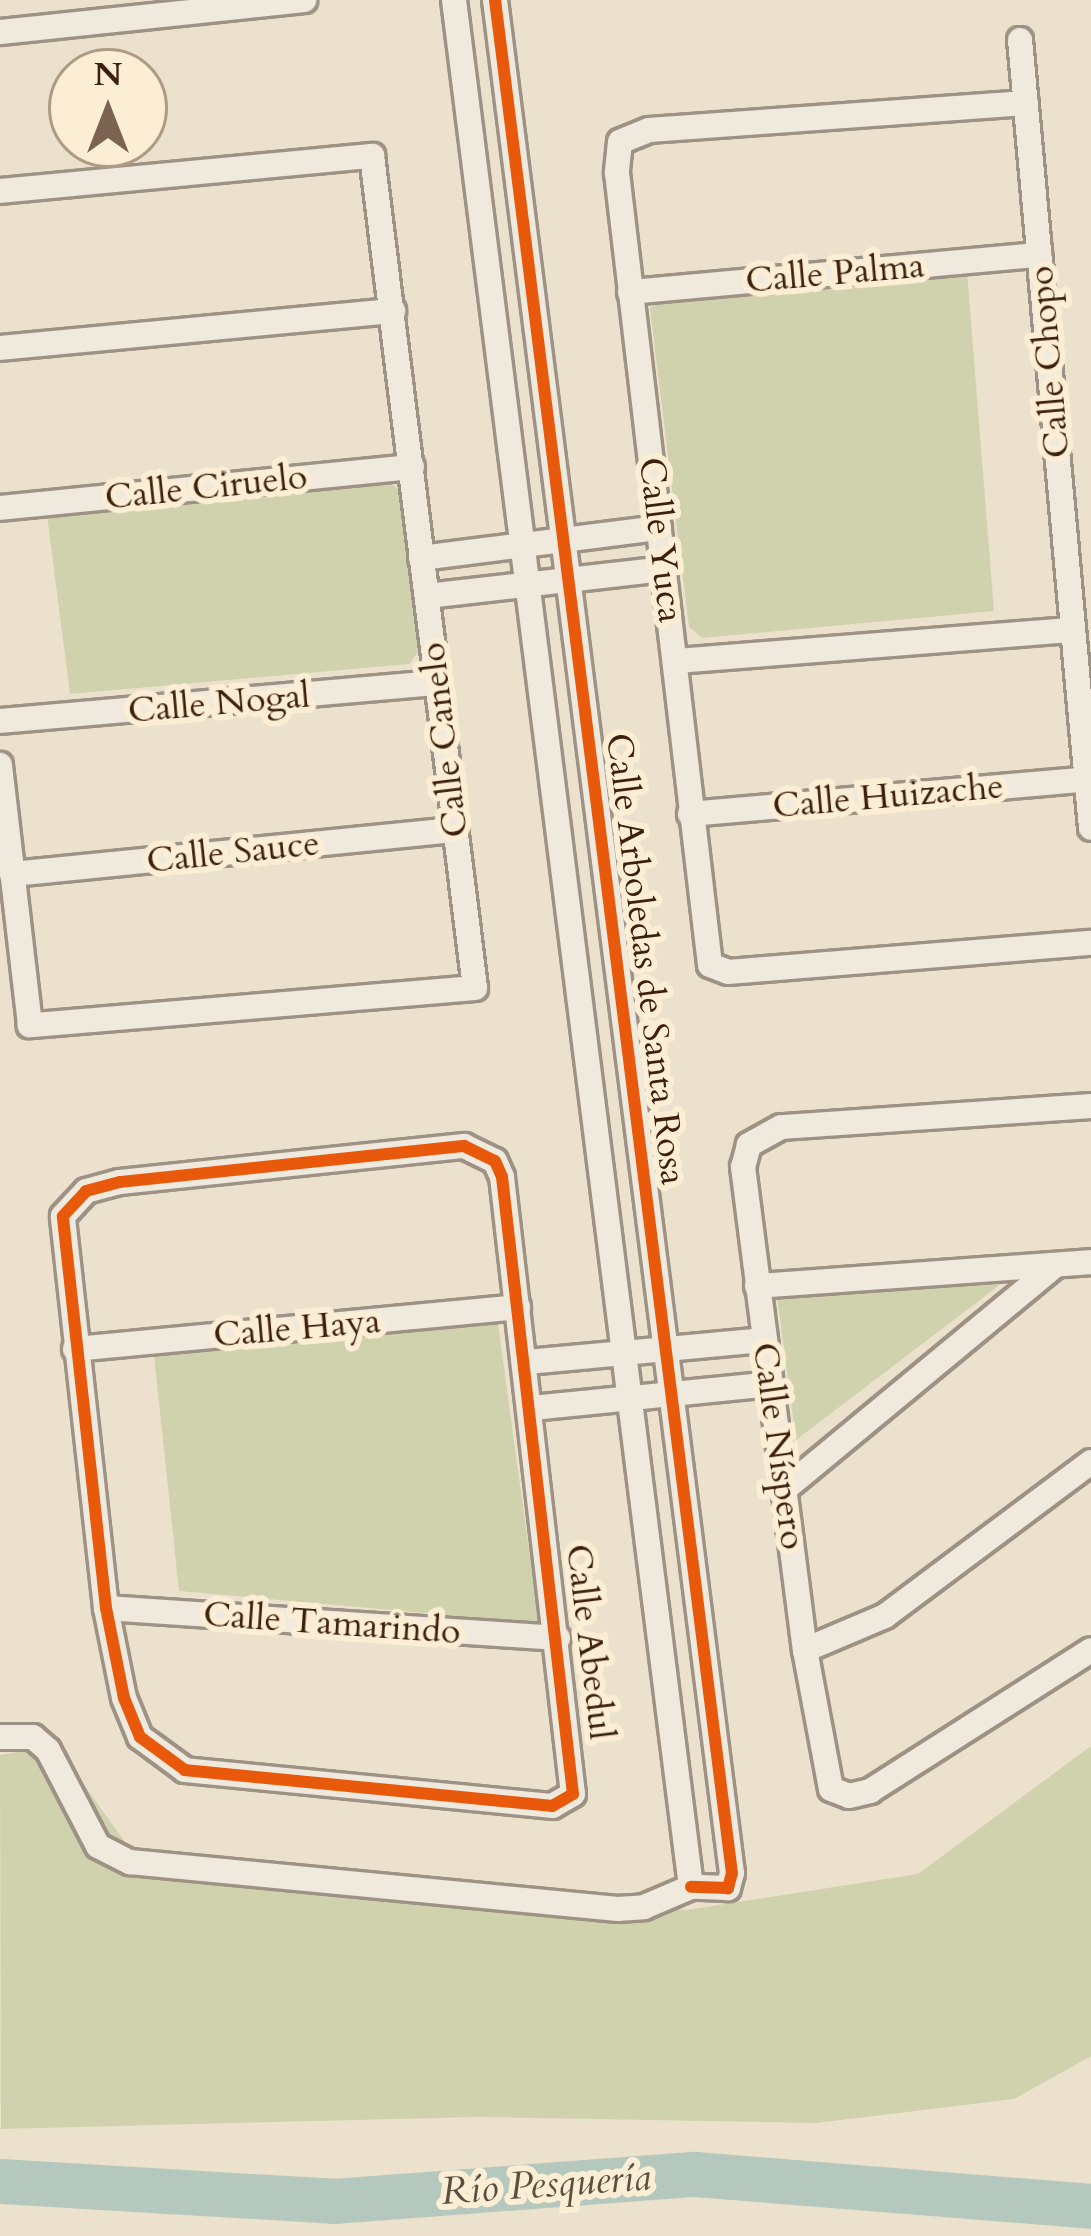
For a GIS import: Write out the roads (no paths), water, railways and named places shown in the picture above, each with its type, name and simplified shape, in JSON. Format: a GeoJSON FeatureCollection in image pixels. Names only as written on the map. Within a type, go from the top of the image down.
{"type":"FeatureCollection","features":[{"type":"Feature","properties":{"kind":"street"},"geometry":{"type":"LineString","coordinates":[[0,32],[304,0]]}},
{"type":"Feature","properties":{"kind":"street","name":"Calle Arboledas de Santa Rosa"},"geometry":{"type":"LineString","coordinates":[[454,0],[626,1399],[691,1887],[728,1888],[732,1873],[494,0]]}},
{"type":"Feature","properties":{"kind":"street","name":"Calle Chopo"},"geometry":{"type":"LineString","coordinates":[[1020,40],[1091,827]]}},
{"type":"Feature","properties":{"kind":"street","name":"Calle Yuca"},"geometry":{"type":"LineString","coordinates":[[1026,103],[632,134],[616,157],[706,950],[717,970],[1091,943]]}},
{"type":"Feature","properties":{"kind":"street","name":"Calle Canelo"},"geometry":{"type":"LineString","coordinates":[[0,191],[372,156],[454,830],[477,970],[475,988],[39,1028],[24,1013],[0,765]]}},
{"type":"Feature","properties":{"kind":"street","name":"Calle Palma"},"geometry":{"type":"LineString","coordinates":[[630,292],[1040,255]]}},
{"type":"Feature","properties":{"kind":"street"},"geometry":{"type":"LineString","coordinates":[[0,348],[393,311]]}},
{"type":"Feature","properties":{"kind":"street","name":"Calle Ciruelo"},"geometry":{"type":"LineString","coordinates":[[0,508],[412,466]]}},
{"type":"Feature","properties":{"kind":"street"},"geometry":{"type":"LineString","coordinates":[[421,557],[659,529]]}},
{"type":"Feature","properties":{"kind":"street"},"geometry":{"type":"LineString","coordinates":[[427,596],[664,569]]}},
{"type":"Feature","properties":{"kind":"street"},"geometry":{"type":"LineString","coordinates":[[676,661],[1071,630]]}},
{"type":"Feature","properties":{"kind":"street","name":"Calle Nogal"},"geometry":{"type":"LineString","coordinates":[[0,722],[437,683]]}},
{"type":"Feature","properties":{"kind":"street","name":"Calle Huizache"},"geometry":{"type":"LineString","coordinates":[[690,814],[1087,779]]}},
{"type":"Feature","properties":{"kind":"street","name":"Calle Sauce"},"geometry":{"type":"LineString","coordinates":[[12,874],[454,830]]}},
{"type":"Feature","properties":{"kind":"street","name":"Calle Níspero"},"geometry":{"type":"LineString","coordinates":[[1091,1106],[762,1134],[743,1167],[824,1777],[849,1796],[950,1747],[1091,1650]]}},
{"type":"Feature","properties":{"kind":"street","name":"Calle Abedul"},"geometry":{"type":"LineString","coordinates":[[464,1146],[495,1161],[502,1178],[527,1362],[576,1784],[552,1805],[185,1770],[140,1738],[106,1609],[75,1349],[59,1231],[69,1203],[86,1191],[464,1146]]}},
{"type":"Feature","properties":{"kind":"street"},"geometry":{"type":"LineString","coordinates":[[757,1286],[1091,1262]]}},
{"type":"Feature","properties":{"kind":"street"},"geometry":{"type":"LineString","coordinates":[[786,1488],[1056,1264]]}},
{"type":"Feature","properties":{"kind":"street","name":"Calle Haya"},"geometry":{"type":"LineString","coordinates":[[75,1349],[518,1307]]}},
{"type":"Feature","properties":{"kind":"street"},"geometry":{"type":"LineString","coordinates":[[527,1362],[765,1340]]}},
{"type":"Feature","properties":{"kind":"street"},"geometry":{"type":"LineString","coordinates":[[532,1408],[771,1384]]}},
{"type":"Feature","properties":{"kind":"street"},"geometry":{"type":"LineString","coordinates":[[805,1650],[886,1616],[1091,1462]]}},
{"type":"Feature","properties":{"kind":"street","name":"Calle Tamarindo"},"geometry":{"type":"LineString","coordinates":[[106,1609],[558,1638]]}},
{"type":"Feature","properties":{"kind":"street"},"geometry":{"type":"LineString","coordinates":[[0,1737],[33,1737],[48,1750],[98,1846],[130,1862],[618,1909],[691,1887]]}},
{"type":"Feature","properties":{"kind":"waterway","name":"Río Pesquería"},"geometry":{"type":"LineString","coordinates":[[0,2181],[333,2201],[695,2174],[1091,2206]]}}]}
